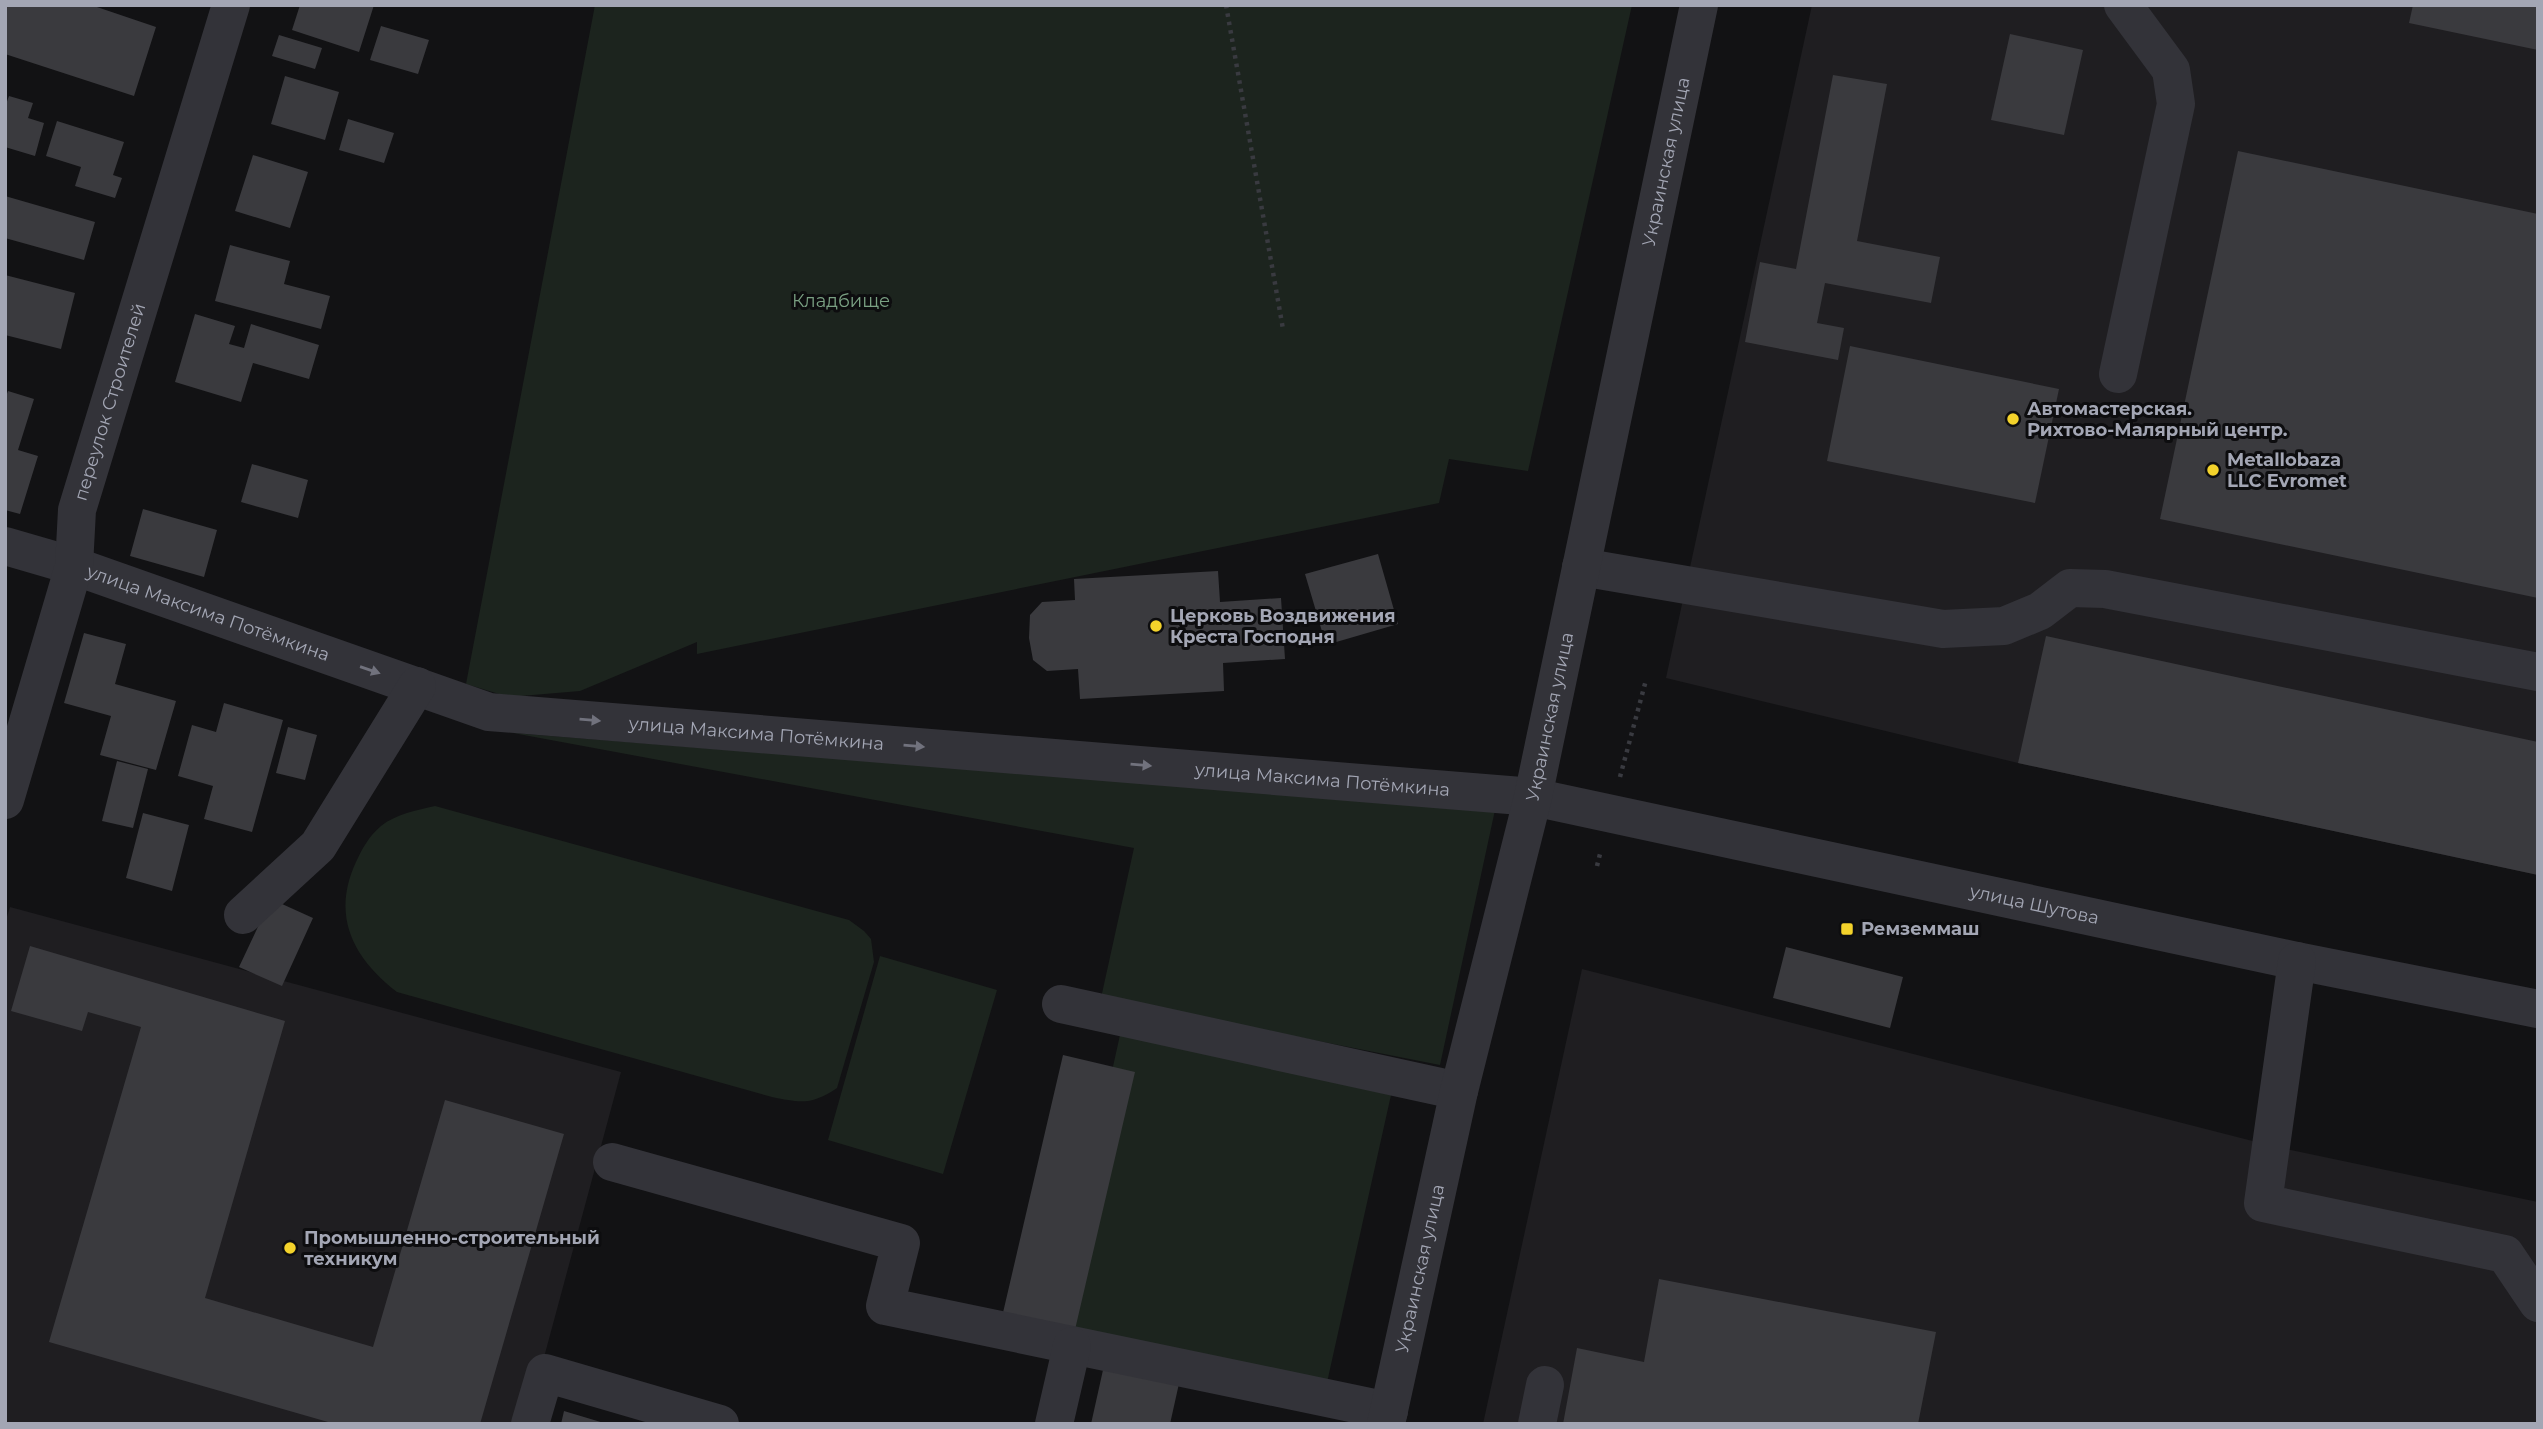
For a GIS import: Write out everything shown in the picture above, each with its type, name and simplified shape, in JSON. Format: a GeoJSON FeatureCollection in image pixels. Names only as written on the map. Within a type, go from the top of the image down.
{"type":"FeatureCollection","features":[{"type":"Feature","properties":{"kind":"street","name":"переулок Строителей"},"geometry":{"type":"LineString","coordinates":[[5,800],[74,566],[77,510],[231,5]]}},
{"type":"Feature","properties":{"kind":"street","name":"Украинская улица"},"geometry":{"type":"LineString","coordinates":[[1388,1418],[1459,1091],[1533,797],[1699,5]]}},
{"type":"Feature","properties":{"kind":"street"},"geometry":{"type":"LineString","coordinates":[[2118,374],[2176,104],[2171,70],[2123,5]]}},
{"type":"Feature","properties":{"kind":"street","name":"улица Максима Потёмкина"},"geometry":{"type":"LineString","coordinates":[[5,546],[74,566],[489,712],[1533,797]]}},
{"type":"Feature","properties":{"kind":"street"},"geometry":{"type":"LineString","coordinates":[[1581,567],[1943,629],[2004,626],[2040,611],[2070,588],[2105,589],[2538,672]]}},
{"type":"Feature","properties":{"kind":"street"},"geometry":{"type":"LineString","coordinates":[[243,915],[318,846],[417,686]]}},
{"type":"Feature","properties":{"kind":"street","name":"улица Шутова"},"geometry":{"type":"LineString","coordinates":[[1533,797],[2297,961],[2538,1009]]}},
{"type":"Feature","properties":{"kind":"street"},"geometry":{"type":"LineString","coordinates":[[2297,961],[2263,1203],[2505,1254],[2538,1303]]}},
{"type":"Feature","properties":{"kind":"street"},"geometry":{"type":"LineString","coordinates":[[1061,1004],[1459,1091]]}},
{"type":"Feature","properties":{"kind":"street"},"geometry":{"type":"LineString","coordinates":[[612,1162],[901,1243],[885,1306],[1388,1418]]}},
{"type":"Feature","properties":{"kind":"street"},"geometry":{"type":"LineString","coordinates":[[1054,1424],[1072,1346]]}},
{"type":"Feature","properties":{"kind":"street"},"geometry":{"type":"LineString","coordinates":[[530,1424],[545,1373],[720,1424]]}},
{"type":"Feature","properties":{"kind":"street"},"geometry":{"type":"LineString","coordinates":[[1537,1424],[1545,1385]]}},
{"type":"Feature","properties":{"kind":"path"},"geometry":{"type":"LineString","coordinates":[[1226,5],[1283,329]]}},
{"type":"Feature","properties":{"kind":"shaded area"},"geometry":{"type":"Polygon","coordinates":[[[1812,5],[2538,5],[2538,875],[2018,763],[1666,678],[1812,5]]]}},
{"type":"Feature","properties":{"kind":"shaded area","name":"Промышленно-строительный техникум"},"geometry":{"type":"Polygon","coordinates":[[[10,907],[621,1072],[526,1424],[5,1424],[5,923],[10,907]]]}},
{"type":"Feature","properties":{"kind":"shaded area"},"geometry":{"type":"Polygon","coordinates":[[[1582,969],[2276,1147],[2538,1202],[2538,1424],[1483,1424],[1582,969]]]}},
{"type":"Feature","properties":{"kind":"green space","name":"Кладбище"},"geometry":{"type":"Polygon","coordinates":[[[595,5],[1632,5],[1528,471],[1449,459],[1439,503],[697,654],[697,642],[580,691],[509,697],[466,684],[595,5]]]}},
{"type":"Feature","properties":{"kind":"green space"},"geometry":{"type":"Polygon","coordinates":[[[513,733],[1495,810],[1440,1065],[1101,998],[1134,848],[513,733]]]}},
{"type":"Feature","properties":{"kind":"green space"},"geometry":{"type":"Polygon","coordinates":[[[435,806],[849,920],[871,939],[874,962],[837,1088],[806,1101],[772,1097],[397,992],[369,965],[351,934],[346,918],[349,882],[363,848],[381,826],[400,815],[435,806]]]}},
{"type":"Feature","properties":{"kind":"green space"},"geometry":{"type":"Polygon","coordinates":[[[880,956],[997,990],[943,1174],[828,1140],[880,956]]]}},
{"type":"Feature","properties":{"kind":"green space"},"geometry":{"type":"Polygon","coordinates":[[[1120,1035],[1391,1095],[1326,1387],[1055,1327],[1120,1035]]]}},
{"type":"Feature","properties":{"kind":"building"},"geometry":{"type":"Polygon","coordinates":[[[5,5],[91,5],[156,27],[134,96],[5,54],[5,5]]]}},
{"type":"Feature","properties":{"kind":"building"},"geometry":{"type":"Polygon","coordinates":[[[300,5],[374,5],[359,52],[292,30],[300,5]]]}},
{"type":"Feature","properties":{"kind":"building"},"geometry":{"type":"Polygon","coordinates":[[[2413,5],[2538,5],[2538,50],[2409,23],[2413,5]]]}},
{"type":"Feature","properties":{"kind":"building"},"geometry":{"type":"Polygon","coordinates":[[[381,26],[429,40],[418,74],[370,60],[381,26]]]}},
{"type":"Feature","properties":{"kind":"building"},"geometry":{"type":"Polygon","coordinates":[[[2010,34],[2083,50],[2064,135],[1991,120],[2010,34]]]}},
{"type":"Feature","properties":{"kind":"building"},"geometry":{"type":"Polygon","coordinates":[[[279,35],[322,48],[315,69],[272,56],[279,35]]]}},
{"type":"Feature","properties":{"kind":"building"},"geometry":{"type":"Polygon","coordinates":[[[1833,75],[1887,84],[1857,241],[1940,257],[1931,303],[1825,283],[1817,323],[1844,328],[1838,360],[1745,342],[1760,262],[1796,269],[1833,75]]]}},
{"type":"Feature","properties":{"kind":"building"},"geometry":{"type":"Polygon","coordinates":[[[285,76],[339,92],[325,140],[271,124],[285,76]]]}},
{"type":"Feature","properties":{"kind":"building"},"geometry":{"type":"Polygon","coordinates":[[[9,96],[33,103],[28,118],[44,123],[35,156],[5,147],[5,107],[9,96]]]}},
{"type":"Feature","properties":{"kind":"building"},"geometry":{"type":"Polygon","coordinates":[[[348,119],[394,133],[384,163],[339,150],[348,119]]]}},
{"type":"Feature","properties":{"kind":"building"},"geometry":{"type":"Polygon","coordinates":[[[57,121],[124,142],[113,175],[122,178],[115,198],[75,186],[81,167],[46,156],[57,121]]]}},
{"type":"Feature","properties":{"kind":"building"},"geometry":{"type":"Polygon","coordinates":[[[2238,151],[2538,214],[2538,598],[2160,519],[2238,151]]]}},
{"type":"Feature","properties":{"kind":"building"},"geometry":{"type":"Polygon","coordinates":[[[253,155],[308,172],[290,228],[235,211],[253,155]]]}},
{"type":"Feature","properties":{"kind":"building"},"geometry":{"type":"Polygon","coordinates":[[[5,196],[95,222],[84,260],[5,238],[5,196]]]}},
{"type":"Feature","properties":{"kind":"building"},"geometry":{"type":"Polygon","coordinates":[[[230,245],[290,261],[284,284],[330,296],[321,329],[215,301],[230,245]]]}},
{"type":"Feature","properties":{"kind":"building"},"geometry":{"type":"Polygon","coordinates":[[[5,275],[75,293],[61,349],[5,335],[5,275]]]}},
{"type":"Feature","properties":{"kind":"building"},"geometry":{"type":"Polygon","coordinates":[[[195,314],[235,326],[229,344],[244,348],[251,324],[319,345],[309,379],[253,363],[241,402],[175,382],[195,314]]]}},
{"type":"Feature","properties":{"kind":"building"},"geometry":{"type":"Polygon","coordinates":[[[1850,346],[2059,389],[2035,503],[1827,461],[1850,346]]]}},
{"type":"Feature","properties":{"kind":"building"},"geometry":{"type":"Polygon","coordinates":[[[8,391],[34,399],[18,450],[38,456],[20,514],[5,510],[5,399],[8,391]]]}},
{"type":"Feature","properties":{"kind":"building"},"geometry":{"type":"Polygon","coordinates":[[[252,464],[308,480],[298,518],[241,502],[252,464]]]}},
{"type":"Feature","properties":{"kind":"building"},"geometry":{"type":"Polygon","coordinates":[[[143,509],[217,530],[204,577],[130,556],[143,509]]]}},
{"type":"Feature","properties":{"kind":"building"},"geometry":{"type":"Polygon","coordinates":[[[1378,554],[1398,624],[1326,645],[1305,574],[1378,554]]]}},
{"type":"Feature","properties":{"kind":"building","name":"Церковь Воздвижения Креста Господня"},"geometry":{"type":"Polygon","coordinates":[[[1218,571],[1220,602],[1281,598],[1285,659],[1223,663],[1224,691],[1080,699],[1078,669],[1047,671],[1033,660],[1029,638],[1030,615],[1042,602],[1075,600],[1074,579],[1218,571]]]}},
{"type":"Feature","properties":{"kind":"building"},"geometry":{"type":"Polygon","coordinates":[[[84,633],[126,644],[115,684],[176,701],[156,770],[100,755],[111,716],[64,703],[84,633]]]}},
{"type":"Feature","properties":{"kind":"building"},"geometry":{"type":"Polygon","coordinates":[[[2046,636],[2538,742],[2538,875],[2018,763],[2046,636]]]}},
{"type":"Feature","properties":{"kind":"building"},"geometry":{"type":"Polygon","coordinates":[[[224,703],[283,720],[252,832],[204,819],[213,786],[178,776],[192,725],[216,732],[224,703]]]}},
{"type":"Feature","properties":{"kind":"building"},"geometry":{"type":"Polygon","coordinates":[[[288,727],[317,735],[305,780],[276,773],[288,727]]]}},
{"type":"Feature","properties":{"kind":"building"},"geometry":{"type":"Polygon","coordinates":[[[117,761],[148,769],[133,828],[102,821],[117,761]]]}},
{"type":"Feature","properties":{"kind":"building"},"geometry":{"type":"Polygon","coordinates":[[[143,813],[189,825],[172,891],[126,878],[143,813]]]}},
{"type":"Feature","properties":{"kind":"building"},"geometry":{"type":"Polygon","coordinates":[[[271,899],[313,918],[282,986],[239,967],[271,899]]]}},
{"type":"Feature","properties":{"kind":"building"},"geometry":{"type":"Polygon","coordinates":[[[30,946],[285,1021],[205,1298],[373,1347],[445,1100],[564,1134],[480,1424],[335,1424],[49,1342],[141,1027],[88,1012],[82,1031],[11,1011],[30,946]]]}},
{"type":"Feature","properties":{"kind":"building"},"geometry":{"type":"Polygon","coordinates":[[[1786,947],[1903,977],[1890,1028],[1773,998],[1786,947]]]}},
{"type":"Feature","properties":{"kind":"building"},"geometry":{"type":"Polygon","coordinates":[[[1063,1055],[1135,1072],[1074,1334],[1002,1317],[1063,1055]]]}},
{"type":"Feature","properties":{"kind":"building"},"geometry":{"type":"Polygon","coordinates":[[[1659,1279],[1936,1332],[1918,1424],[1563,1424],[1577,1348],[1644,1362],[1659,1279]]]}},
{"type":"Feature","properties":{"kind":"building"},"geometry":{"type":"Polygon","coordinates":[[[1105,1361],[1180,1379],[1170,1424],[1091,1424],[1105,1361]]]}},
{"type":"Feature","properties":{"kind":"building"},"geometry":{"type":"Polygon","coordinates":[[[564,1411],[604,1423],[604,1424],[561,1424],[564,1411]]]}},
{"type":"Feature","properties":{"kind":"place","name":"Автомастерская. Рихтово-Малярный центр."},"geometry":{"type":"Point","coordinates":[2013,419]}},
{"type":"Feature","properties":{"kind":"place","name":"Metallobaza LLC Evromet"},"geometry":{"type":"Point","coordinates":[2213,470]}},
{"type":"Feature","properties":{"kind":"place","name":"Церковь Воздвижения Креста Господня"},"geometry":{"type":"Point","coordinates":[1156,626]}},
{"type":"Feature","properties":{"kind":"place","name":"Ремземмаш"},"geometry":{"type":"Point","coordinates":[1847,929]}},
{"type":"Feature","properties":{"kind":"place","name":"Промышленно-строительный техникум"},"geometry":{"type":"Point","coordinates":[290,1248]}}]}
